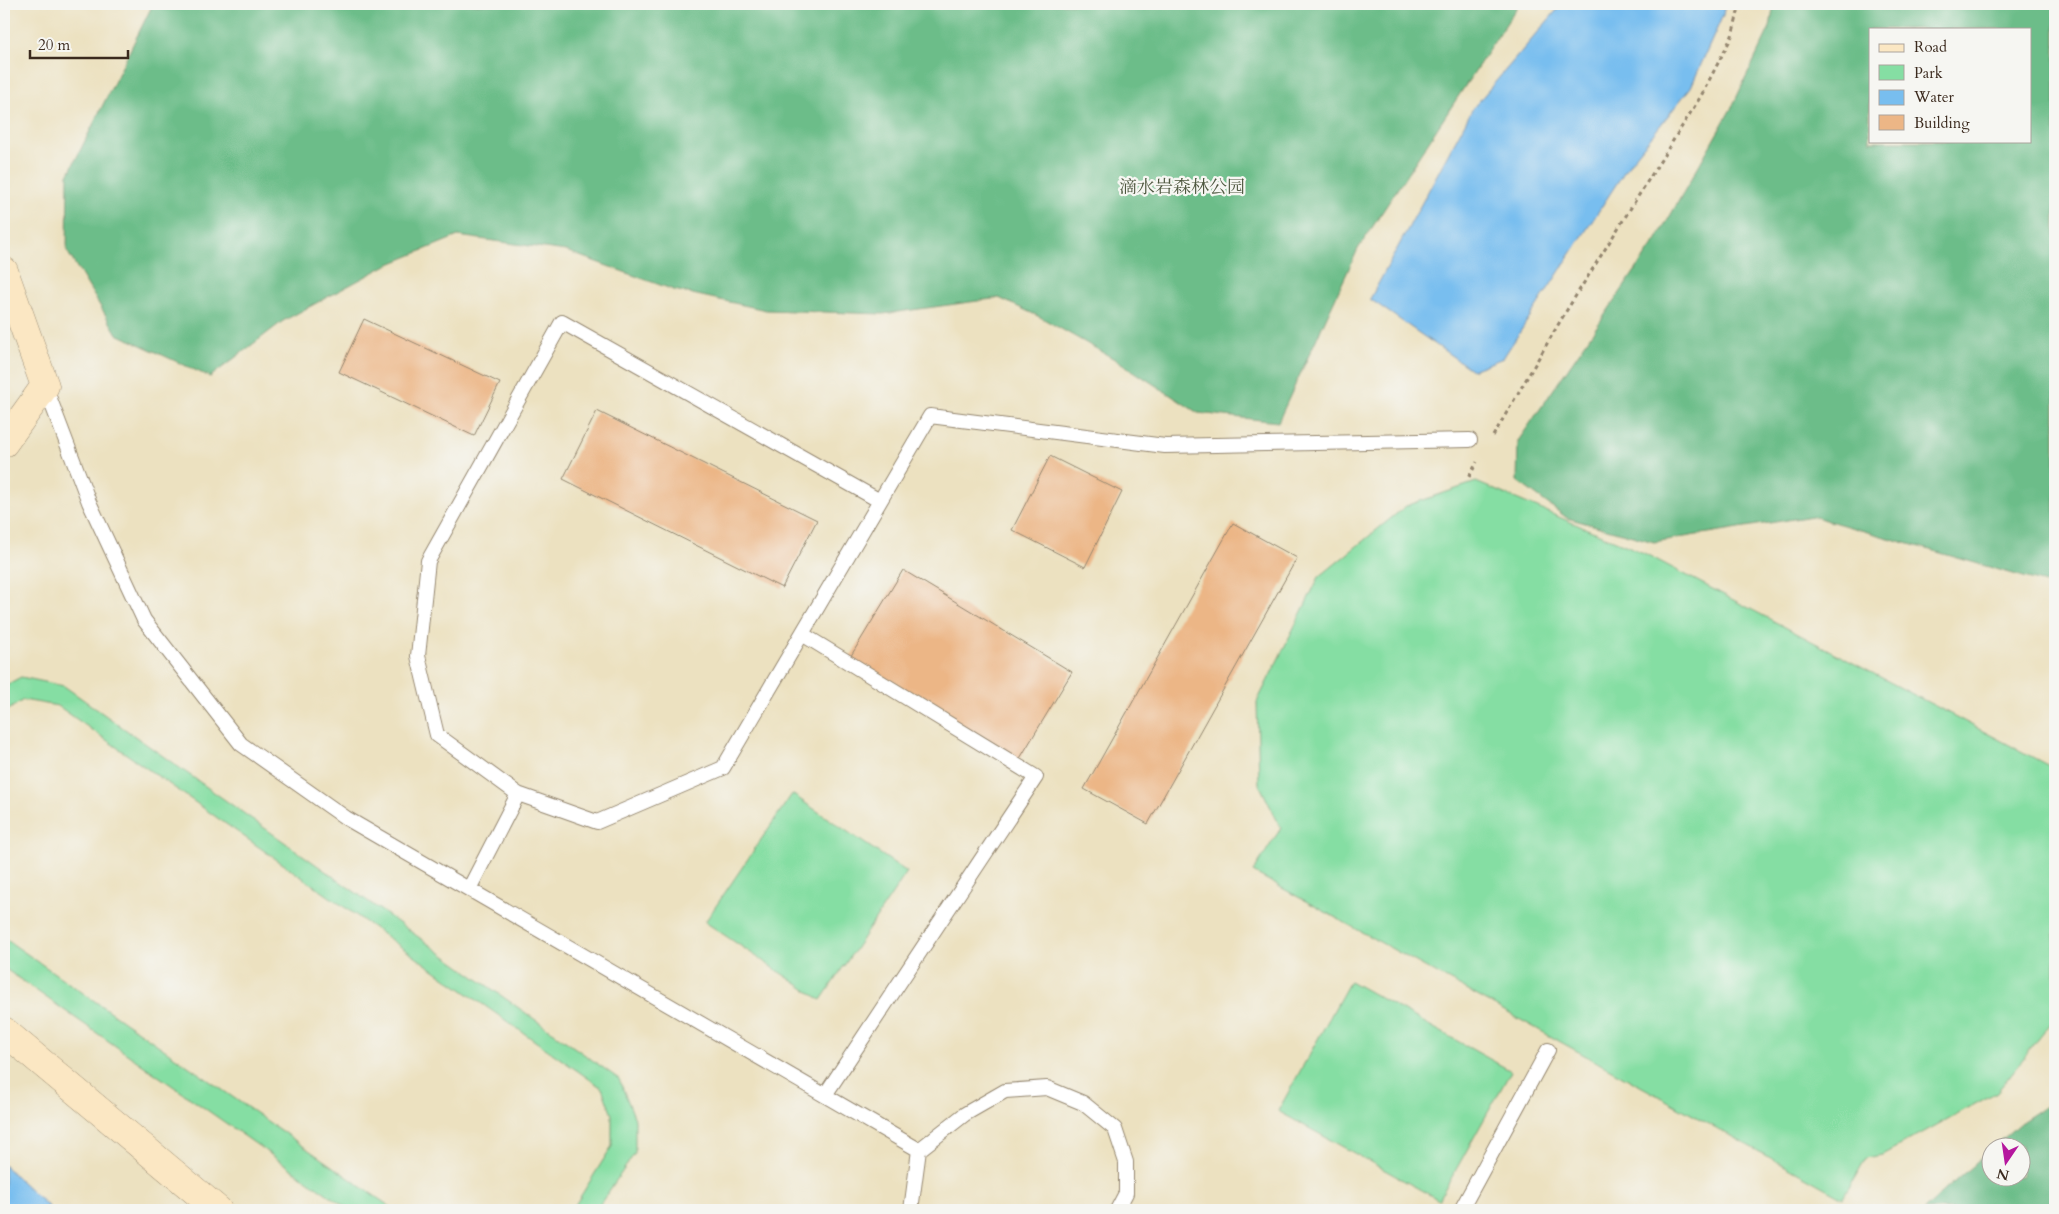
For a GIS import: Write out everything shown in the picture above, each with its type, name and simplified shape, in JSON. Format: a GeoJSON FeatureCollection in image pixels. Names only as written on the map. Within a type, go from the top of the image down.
{"type":"FeatureCollection","features":[{"type":"Feature","properties":{"kind":"street"},"geometry":{"type":"LineString","coordinates":[[4,271],[45,386],[4,444]]}},
{"type":"Feature","properties":{"kind":"street"},"geometry":{"type":"LineString","coordinates":[[4,1031],[218,1210]]}},
{"type":"Feature","properties":{"kind":"lane"},"geometry":{"type":"LineString","coordinates":[[880,501],[562,322],[428,561],[418,656],[437,736],[518,794],[598,822],[723,768],[930,416],[1165,446],[1470,440]]}},
{"type":"Feature","properties":{"kind":"lane"},"geometry":{"type":"LineString","coordinates":[[45,386],[89,502],[144,620],[241,744],[346,818],[919,1150]]}},
{"type":"Feature","properties":{"kind":"lane"},"geometry":{"type":"LineString","coordinates":[[802,634],[1036,777],[825,1095]]}},
{"type":"Feature","properties":{"kind":"lane"},"geometry":{"type":"LineString","coordinates":[[468,889],[518,794]]}},
{"type":"Feature","properties":{"kind":"lane"},"geometry":{"type":"LineString","coordinates":[[1461,1210],[1548,1050]]}},
{"type":"Feature","properties":{"kind":"lane"},"geometry":{"type":"LineString","coordinates":[[912,1210],[919,1150],[965,1114],[1005,1091],[1048,1088],[1083,1102],[1114,1129],[1126,1162],[1126,1193],[1117,1210]]}},
{"type":"Feature","properties":{"kind":"path"},"geometry":{"type":"LineString","coordinates":[[1489,443],[1565,313],[1701,96],[1732,36],[1740,4]]}},
{"type":"Feature","properties":{"kind":"path"},"geometry":{"type":"LineString","coordinates":[[1469,477],[1479,460]]}},
{"type":"Feature","properties":{"kind":"green space","name":"滴水岩森林公园"},"geometry":{"type":"Polygon","coordinates":[[[153,4],[1519,4],[1358,249],[1278,422],[1198,413],[1118,361],[1040,317],[999,298],[883,314],[766,310],[674,290],[566,251],[458,236],[387,265],[283,321],[210,377],[117,334],[67,251],[68,175],[153,4]]]}},
{"type":"Feature","properties":{"kind":"green space"},"geometry":{"type":"Polygon","coordinates":[[[1774,4],[2055,4],[2055,586],[1812,516],[1654,542],[1567,518],[1517,481],[1518,441],[1657,239],[1732,107],[1770,27],[1774,4]]]}},
{"type":"Feature","properties":{"kind":"green space"},"geometry":{"type":"Polygon","coordinates":[[[1476,482],[1644,553],[2055,769],[2055,1018],[1997,1092],[1882,1155],[1866,1158],[1843,1198],[1253,872],[1281,828],[1259,784],[1257,702],[1319,577],[1406,506],[1476,482]]]}},
{"type":"Feature","properties":{"kind":"green space"},"geometry":{"type":"Polygon","coordinates":[[[21,677],[64,686],[619,1079],[635,1119],[635,1153],[596,1210],[572,1210],[612,1146],[612,1115],[602,1088],[58,706],[23,700],[4,713],[4,686],[21,677]]]}},
{"type":"Feature","properties":{"kind":"green space"},"geometry":{"type":"Polygon","coordinates":[[[792,794],[907,872],[821,1000],[705,922],[792,794]]]}},
{"type":"Feature","properties":{"kind":"green space"},"geometry":{"type":"Polygon","coordinates":[[[4,938],[395,1210],[350,1210],[4,968],[4,938]]]}},
{"type":"Feature","properties":{"kind":"green space"},"geometry":{"type":"Polygon","coordinates":[[[1350,981],[1511,1071],[1439,1200],[1278,1111],[1350,981]]]}},
{"type":"Feature","properties":{"kind":"green space"},"geometry":{"type":"Polygon","coordinates":[[[2055,1100],[2055,1210],[1923,1210],[1982,1157],[1982,1186],[2032,1186],[2032,1136],[2005,1136],[2020,1123],[2055,1100]]]}},
{"type":"Feature","properties":{"kind":"water"},"geometry":{"type":"Polygon","coordinates":[[[1562,4],[1725,4],[1723,15],[1691,87],[1630,163],[1503,358],[1472,370],[1370,299],[1473,108],[1562,4]]]}},
{"type":"Feature","properties":{"kind":"water"},"geometry":{"type":"Polygon","coordinates":[[[4,1165],[52,1210],[4,1210],[4,1165]]]}},
{"type":"Feature","properties":{"kind":"building"},"geometry":{"type":"Polygon","coordinates":[[[364,319],[500,383],[474,436],[339,372],[364,319]]]}},
{"type":"Feature","properties":{"kind":"building"},"geometry":{"type":"Polygon","coordinates":[[[597,411],[817,520],[782,588],[563,479],[597,411]]]}},
{"type":"Feature","properties":{"kind":"building"},"geometry":{"type":"Polygon","coordinates":[[[1050,456],[1122,492],[1085,567],[1012,530],[1050,456]]]}},
{"type":"Feature","properties":{"kind":"building"},"geometry":{"type":"Polygon","coordinates":[[[1233,523],[1297,558],[1148,824],[1084,789],[1233,523]]]}},
{"type":"Feature","properties":{"kind":"building"},"geometry":{"type":"Polygon","coordinates":[[[903,570],[1072,672],[1016,765],[846,664],[903,570]]]}}]}
